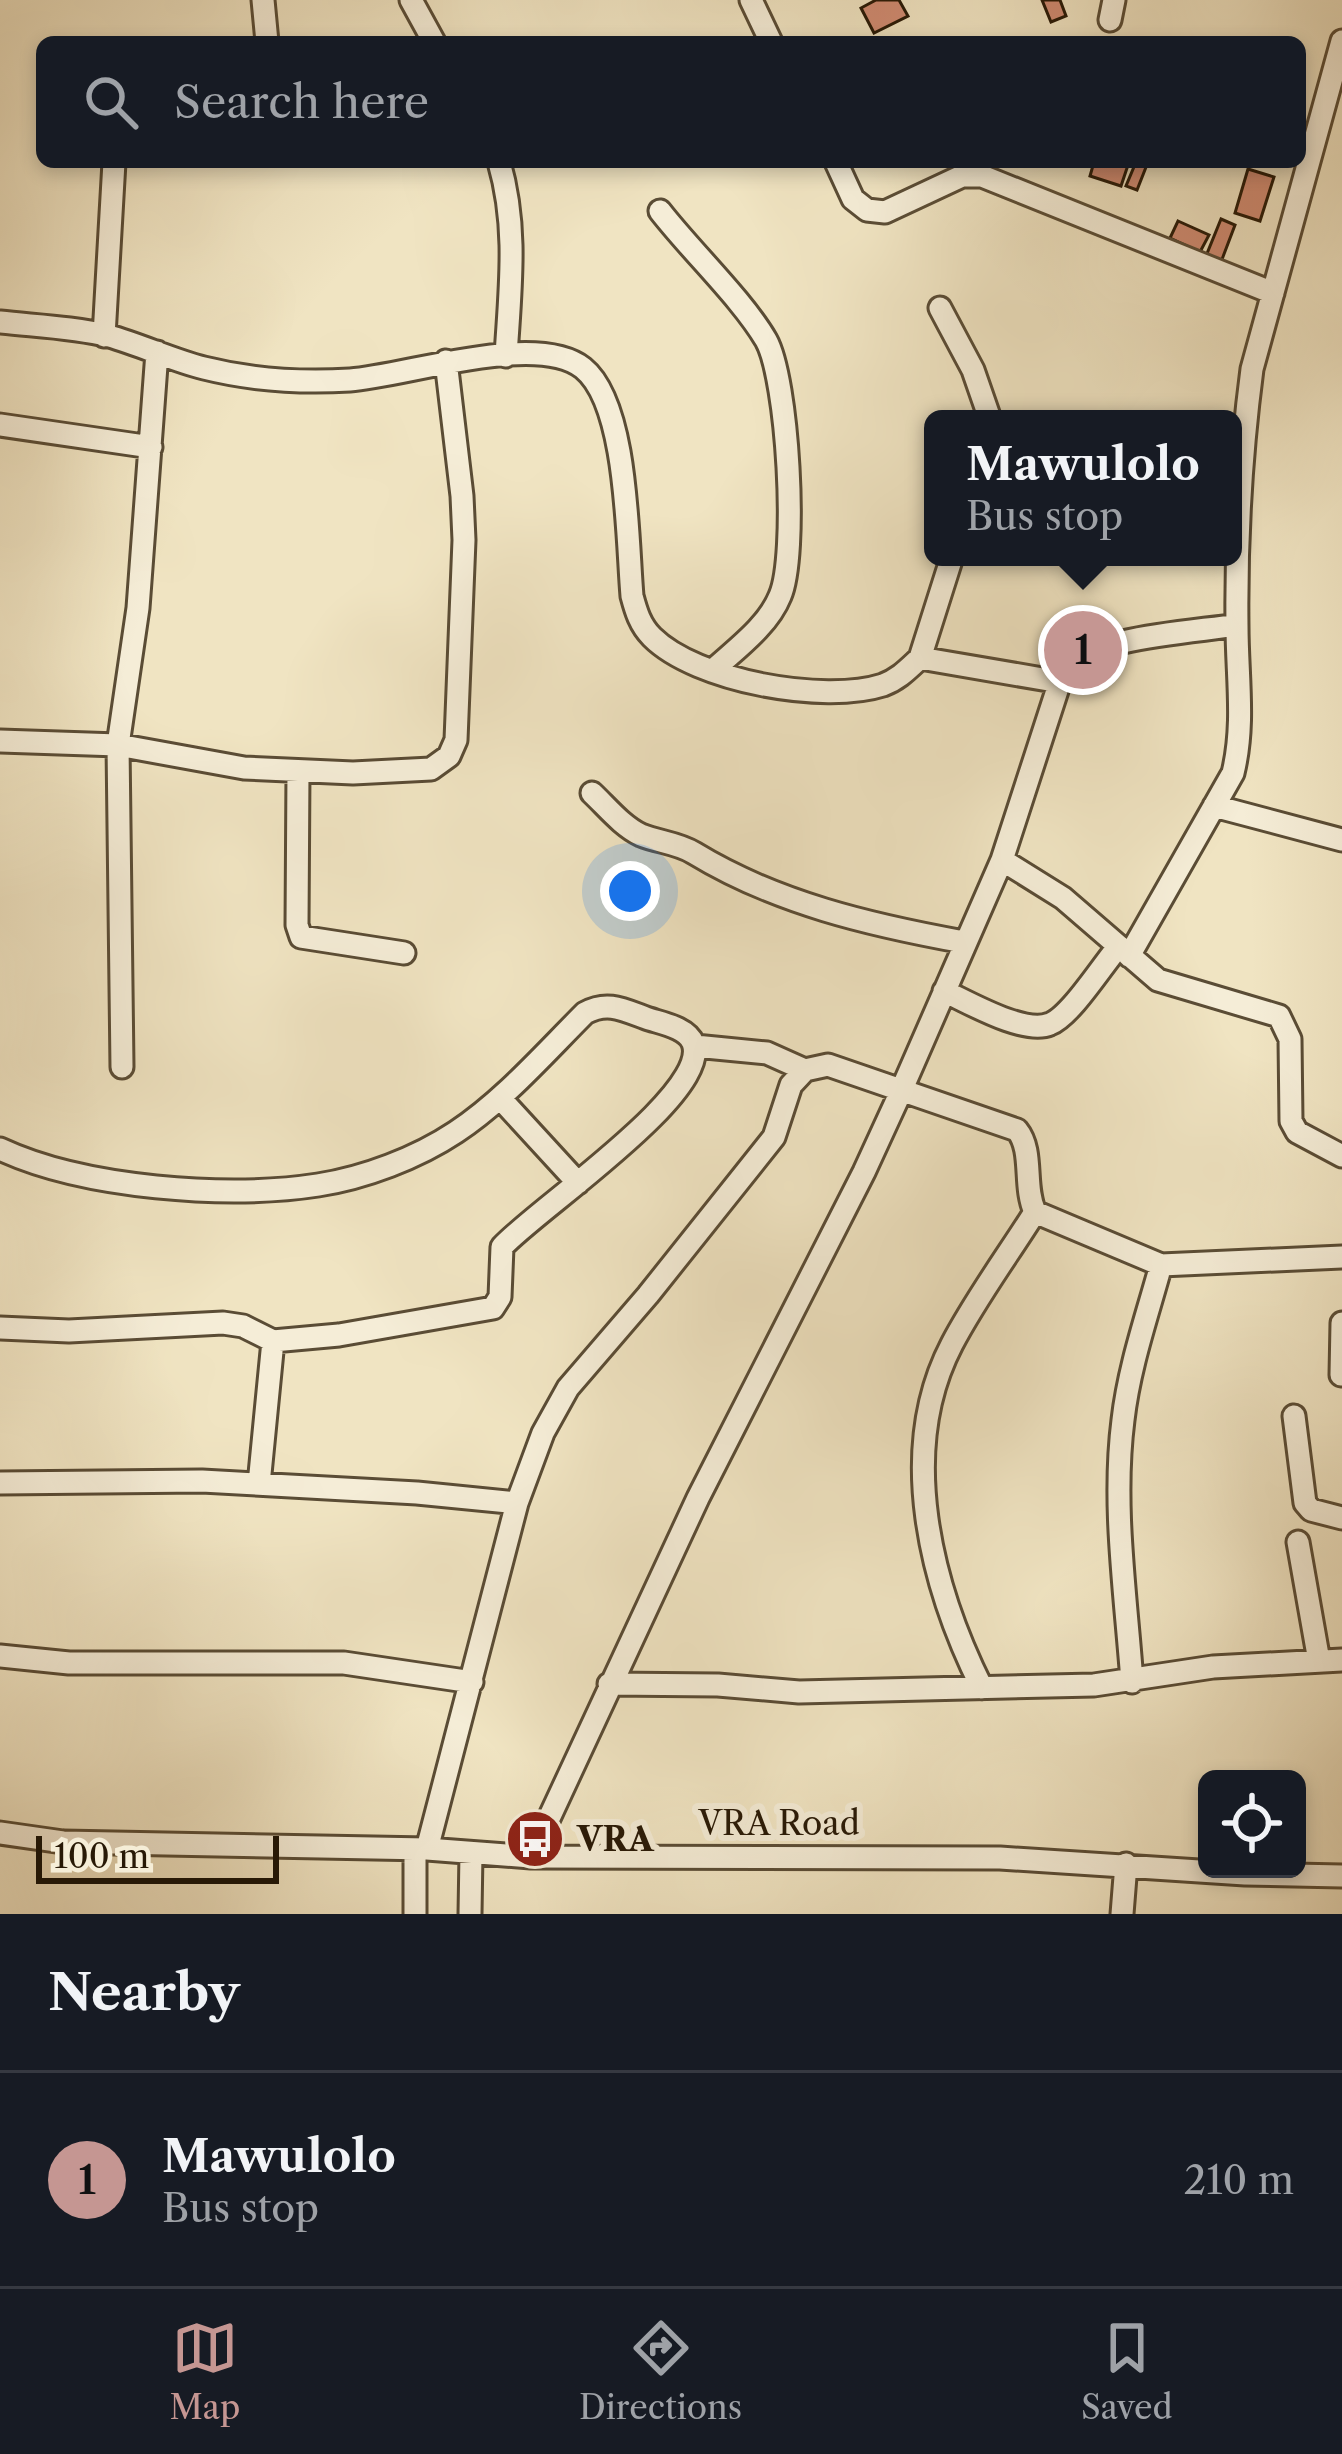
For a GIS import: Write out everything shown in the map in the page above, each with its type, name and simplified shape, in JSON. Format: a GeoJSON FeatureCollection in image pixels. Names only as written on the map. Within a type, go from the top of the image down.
{"type":"FeatureCollection","features":[{"type":"Feature","properties":{"kind":"street"},"geometry":{"type":"LineString","coordinates":[[263,0],[266,36]]}},
{"type":"Feature","properties":{"kind":"street"},"geometry":{"type":"LineString","coordinates":[[411,0],[431,36]]}},
{"type":"Feature","properties":{"kind":"street"},"geometry":{"type":"LineString","coordinates":[[751,0],[768,36]]}},
{"type":"Feature","properties":{"kind":"street"},"geometry":{"type":"LineString","coordinates":[[1242,507],[1252,369],[1342,41]]}},
{"type":"Feature","properties":{"kind":"street"},"geometry":{"type":"LineString","coordinates":[[104,335],[114,168]]}},
{"type":"Feature","properties":{"kind":"street"},"geometry":{"type":"LineString","coordinates":[[501,168],[514,235],[506,356]]}},
{"type":"Feature","properties":{"kind":"street"},"geometry":{"type":"LineString","coordinates":[[839,168],[853,200],[867,210],[885,212],[962,176],[982,176],[1273,293]]}},
{"type":"Feature","properties":{"kind":"street"},"geometry":{"type":"LineString","coordinates":[[660,211],[767,342],[778,369],[782,404],[788,573],[778,601],[757,629],[712,670]]}},
{"type":"Feature","properties":{"kind":"street"},"geometry":{"type":"LineString","coordinates":[[940,308],[973,370],[987,410]]}},
{"type":"Feature","properties":{"kind":"street"},"geometry":{"type":"LineString","coordinates":[[0,322],[104,335],[246,377],[295,381],[386,376],[446,361],[537,354],[580,366],[598,383],[616,432],[632,596],[639,620],[653,638],[712,670],[782,687],[850,689],[879,686],[900,677],[920,658],[949,566]]}},
{"type":"Feature","properties":{"kind":"street"},"geometry":{"type":"LineString","coordinates":[[122,1067],[118,745],[138,608],[157,352]]}},
{"type":"Feature","properties":{"kind":"street"},"geometry":{"type":"LineString","coordinates":[[0,741],[118,745],[244,768],[298,771],[431,769],[449,756],[456,740],[464,540],[446,361]]}},
{"type":"Feature","properties":{"kind":"street"},"geometry":{"type":"LineString","coordinates":[[0,425],[151,447]]}},
{"type":"Feature","properties":{"kind":"street"},"geometry":{"type":"LineString","coordinates":[[944,991],[1003,1018],[1028,1025],[1050,1024],[1124,951],[1233,773],[1239,747],[1240,566]]}},
{"type":"Feature","properties":{"kind":"street"},"geometry":{"type":"LineString","coordinates":[[531,1857],[708,1478],[901,1090],[1002,860],[1070,662],[1101,648],[1237,625]]}},
{"type":"Feature","properties":{"kind":"street"},"geometry":{"type":"LineString","coordinates":[[920,658],[1060,682]]}},
{"type":"Feature","properties":{"kind":"street"},"geometry":{"type":"LineString","coordinates":[[298,771],[296,925],[301,937],[404,952]]}},
{"type":"Feature","properties":{"kind":"street"},"geometry":{"type":"LineString","coordinates":[[592,793],[640,834],[690,850],[713,867],[779,895],[875,925],[964,942]]}},
{"type":"Feature","properties":{"kind":"street"},"geometry":{"type":"LineString","coordinates":[[1214,806],[1342,840]]}},
{"type":"Feature","properties":{"kind":"street"},"geometry":{"type":"LineString","coordinates":[[1002,860],[1063,898],[1158,980],[1279,1016],[1290,1040],[1291,1121],[1297,1132],[1342,1156]]}},
{"type":"Feature","properties":{"kind":"street"},"geometry":{"type":"LineString","coordinates":[[0,1149],[36,1166],[122,1182],[238,1189],[319,1185],[390,1165],[454,1134],[500,1098],[584,1013],[600,1005],[687,1033],[695,1046],[694,1062],[660,1109],[622,1148],[502,1247],[500,1297],[494,1308],[339,1335],[273,1341],[244,1326],[223,1323],[69,1331],[0,1328]]}},
{"type":"Feature","properties":{"kind":"street"},"geometry":{"type":"LineString","coordinates":[[695,1046],[767,1053],[805,1070]]}},
{"type":"Feature","properties":{"kind":"street"},"geometry":{"type":"LineString","coordinates":[[415,1914],[421,1849],[472,1682],[517,1503],[543,1433],[568,1388],[774,1136],[790,1085],[805,1070],[828,1065],[1017,1130],[1026,1141],[1028,1197],[1036,1212],[1161,1265],[1342,1257]]}},
{"type":"Feature","properties":{"kind":"street"},"geometry":{"type":"LineString","coordinates":[[500,1098],[578,1183]]}},
{"type":"Feature","properties":{"kind":"street"},"geometry":{"type":"LineString","coordinates":[[982,1688],[956,1634],[933,1554],[925,1489],[926,1437],[933,1393],[951,1344],[1036,1212]]}},
{"type":"Feature","properties":{"kind":"street"},"geometry":{"type":"LineString","coordinates":[[1132,1682],[1120,1526],[1122,1424],[1128,1381],[1161,1265]]}},
{"type":"Feature","properties":{"kind":"street"},"geometry":{"type":"LineString","coordinates":[[1341,1375],[1342,1323]]}},
{"type":"Feature","properties":{"kind":"street"},"geometry":{"type":"LineString","coordinates":[[259,1484],[273,1341]]}},
{"type":"Feature","properties":{"kind":"street"},"geometry":{"type":"LineString","coordinates":[[1294,1416],[1305,1503],[1327,1516],[1342,1518]]}},
{"type":"Feature","properties":{"kind":"street"},"geometry":{"type":"LineString","coordinates":[[0,1484],[136,1480],[259,1484],[517,1503]]}},
{"type":"Feature","properties":{"kind":"street"},"geometry":{"type":"LineString","coordinates":[[609,1684],[799,1692],[982,1688],[1132,1682],[1213,1667],[1330,1661],[1298,1541]]}},
{"type":"Feature","properties":{"kind":"street"},"geometry":{"type":"LineString","coordinates":[[0,1656],[69,1663],[344,1663],[472,1682]]}},
{"type":"Feature","properties":{"kind":"street","name":"VRA Road"},"geometry":{"type":"LineString","coordinates":[[0,1833],[63,1842],[421,1849],[531,1857],[872,1856],[1342,1876]]}},
{"type":"Feature","properties":{"kind":"street"},"geometry":{"type":"LineString","coordinates":[[470,1914],[471,1853]]}},
{"type":"Feature","properties":{"kind":"street"},"geometry":{"type":"LineString","coordinates":[[1123,1914],[1126,1864]]}},
{"type":"Feature","properties":{"kind":"building"},"geometry":{"type":"Polygon","coordinates":[[[876,0],[899,0],[908,16],[874,33],[861,8],[876,0]]]}},
{"type":"Feature","properties":{"kind":"building"},"geometry":{"type":"Polygon","coordinates":[[[1042,0],[1060,0],[1066,16],[1051,22],[1042,0]]]}},
{"type":"Feature","properties":{"kind":"building"},"geometry":{"type":"Polygon","coordinates":[[[1092,168],[1127,168],[1121,186],[1090,176],[1092,168]]]}},
{"type":"Feature","properties":{"kind":"building"},"geometry":{"type":"Polygon","coordinates":[[[1134,168],[1146,168],[1137,190],[1126,186],[1134,168]]]}},
{"type":"Feature","properties":{"kind":"building"},"geometry":{"type":"Polygon","coordinates":[[[1248,169],[1274,177],[1260,221],[1235,213],[1248,169]]]}},
{"type":"Feature","properties":{"kind":"building"},"geometry":{"type":"Polygon","coordinates":[[[1221,219],[1235,225],[1221,262],[1206,256],[1221,219]]]}},
{"type":"Feature","properties":{"kind":"building"},"geometry":{"type":"Polygon","coordinates":[[[1178,221],[1209,235],[1200,252],[1170,238],[1178,221]]]}},
{"type":"Feature","properties":{"kind":"place","name":"Mawulolo"},"geometry":{"type":"Point","coordinates":[1083,650]}},
{"type":"Feature","properties":{"kind":"place","name":"VRA"},"geometry":{"type":"Point","coordinates":[535,1839]}}]}
